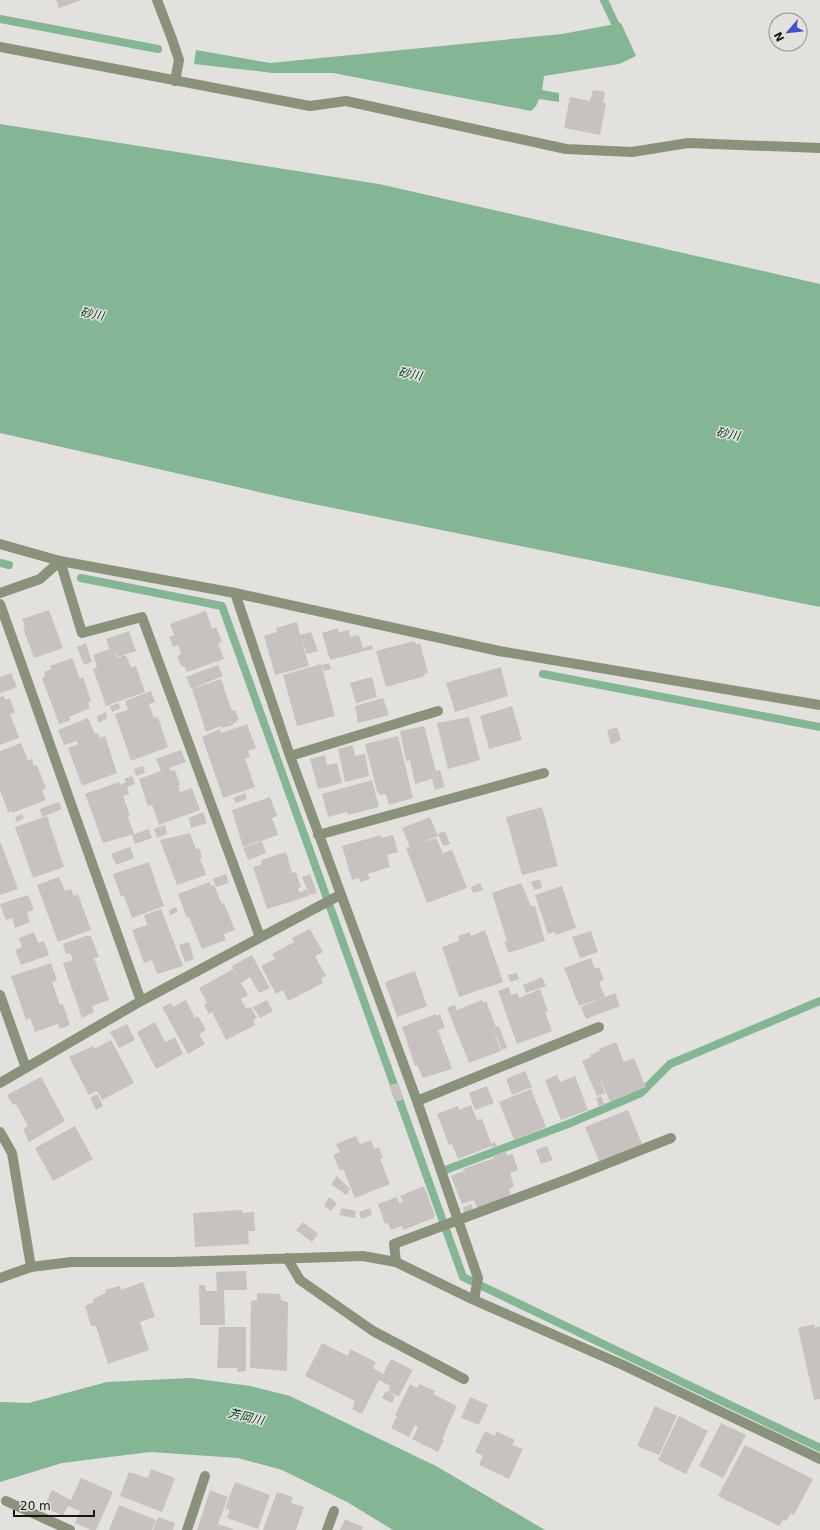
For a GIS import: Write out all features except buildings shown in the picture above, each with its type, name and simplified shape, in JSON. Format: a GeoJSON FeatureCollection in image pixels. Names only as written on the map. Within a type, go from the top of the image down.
{"type":"FeatureCollection","features":[{"type":"Feature","properties":{"kind":"street"},"geometry":{"type":"LineString","coordinates":[[157,0],[179,60],[175,81]]}},
{"type":"Feature","properties":{"kind":"street"},"geometry":{"type":"LineString","coordinates":[[0,47],[310,106],[346,101],[566,149],[632,152],[688,143],[820,148]]}},
{"type":"Feature","properties":{"kind":"street"},"geometry":{"type":"LineString","coordinates":[[0,544],[60,561],[234,593],[499,651],[820,705]]}},
{"type":"Feature","properties":{"kind":"street"},"geometry":{"type":"LineString","coordinates":[[0,593],[40,579],[60,561]]}},
{"type":"Feature","properties":{"kind":"street"},"geometry":{"type":"LineString","coordinates":[[60,561],[82,633],[142,617],[260,937]]}},
{"type":"Feature","properties":{"kind":"street"},"geometry":{"type":"LineString","coordinates":[[234,593],[318,835],[337,897],[417,1101],[478,1278],[475,1297]]}},
{"type":"Feature","properties":{"kind":"street"},"geometry":{"type":"LineString","coordinates":[[0,604],[141,1001]]}},
{"type":"Feature","properties":{"kind":"street"},"geometry":{"type":"LineString","coordinates":[[290,756],[438,710]]}},
{"type":"Feature","properties":{"kind":"street"},"geometry":{"type":"LineString","coordinates":[[318,835],[544,773]]}},
{"type":"Feature","properties":{"kind":"street"},"geometry":{"type":"LineString","coordinates":[[0,1083],[141,1001],[337,897]]}},
{"type":"Feature","properties":{"kind":"street"},"geometry":{"type":"LineString","coordinates":[[0,995],[26,1068]]}},
{"type":"Feature","properties":{"kind":"street"},"geometry":{"type":"LineString","coordinates":[[417,1101],[600,1027]]}},
{"type":"Feature","properties":{"kind":"street"},"geometry":{"type":"LineString","coordinates":[[0,1132],[12,1153],[31,1267]]}},
{"type":"Feature","properties":{"kind":"street"},"geometry":{"type":"LineString","coordinates":[[396,1262],[394,1244],[671,1138]]}},
{"type":"Feature","properties":{"kind":"street"},"geometry":{"type":"LineString","coordinates":[[0,1278],[31,1267],[70,1262],[173,1262],[363,1256],[396,1262],[623,1365],[820,1459]]}},
{"type":"Feature","properties":{"kind":"street"},"geometry":{"type":"LineString","coordinates":[[287,1258],[300,1280],[373,1331],[464,1379]]}},
{"type":"Feature","properties":{"kind":"street"},"geometry":{"type":"LineString","coordinates":[[187,1530],[205,1476]]}},
{"type":"Feature","properties":{"kind":"street"},"geometry":{"type":"LineString","coordinates":[[6,1501],[70,1530]]}},
{"type":"Feature","properties":{"kind":"street"},"geometry":{"type":"LineString","coordinates":[[327,1530],[334,1511]]}},
{"type":"Feature","properties":{"kind":"water"},"geometry":{"type":"Polygon","coordinates":[[[621,23],[636,56],[619,64],[544,76],[542,90],[559,93],[559,102],[539,99],[536,106],[531,111],[333,73],[273,73],[194,64],[196,50],[270,63],[562,34],[621,23]]]}},
{"type":"Feature","properties":{"kind":"water","name":"砂川"},"geometry":{"type":"Polygon","coordinates":[[[0,124],[379,184],[820,284],[820,607],[294,500],[0,433],[0,124]]]}},
{"type":"Feature","properties":{"kind":"water","name":"芳岡川"},"geometry":{"type":"Polygon","coordinates":[[[191,1378],[250,1386],[290,1396],[436,1466],[545,1530],[393,1530],[347,1502],[282,1470],[238,1458],[150,1452],[62,1463],[0,1482],[0,1402],[29,1403],[107,1382],[191,1378]]]}},
{"type":"Feature","properties":{"kind":"waterway"},"geometry":{"type":"LineString","coordinates":[[604,0],[620,34]]}},
{"type":"Feature","properties":{"kind":"waterway"},"geometry":{"type":"LineString","coordinates":[[0,19],[158,49]]}},
{"type":"Feature","properties":{"kind":"waterway"},"geometry":{"type":"LineString","coordinates":[[0,563],[9,565]]}},
{"type":"Feature","properties":{"kind":"waterway"},"geometry":{"type":"LineString","coordinates":[[81,578],[222,606],[463,1277],[820,1448]]}},
{"type":"Feature","properties":{"kind":"waterway"},"geometry":{"type":"LineString","coordinates":[[543,674],[820,727]]}},
{"type":"Feature","properties":{"kind":"waterway"},"geometry":{"type":"LineString","coordinates":[[448,1169],[568,1124],[641,1093],[670,1064],[820,1001]]}}]}
